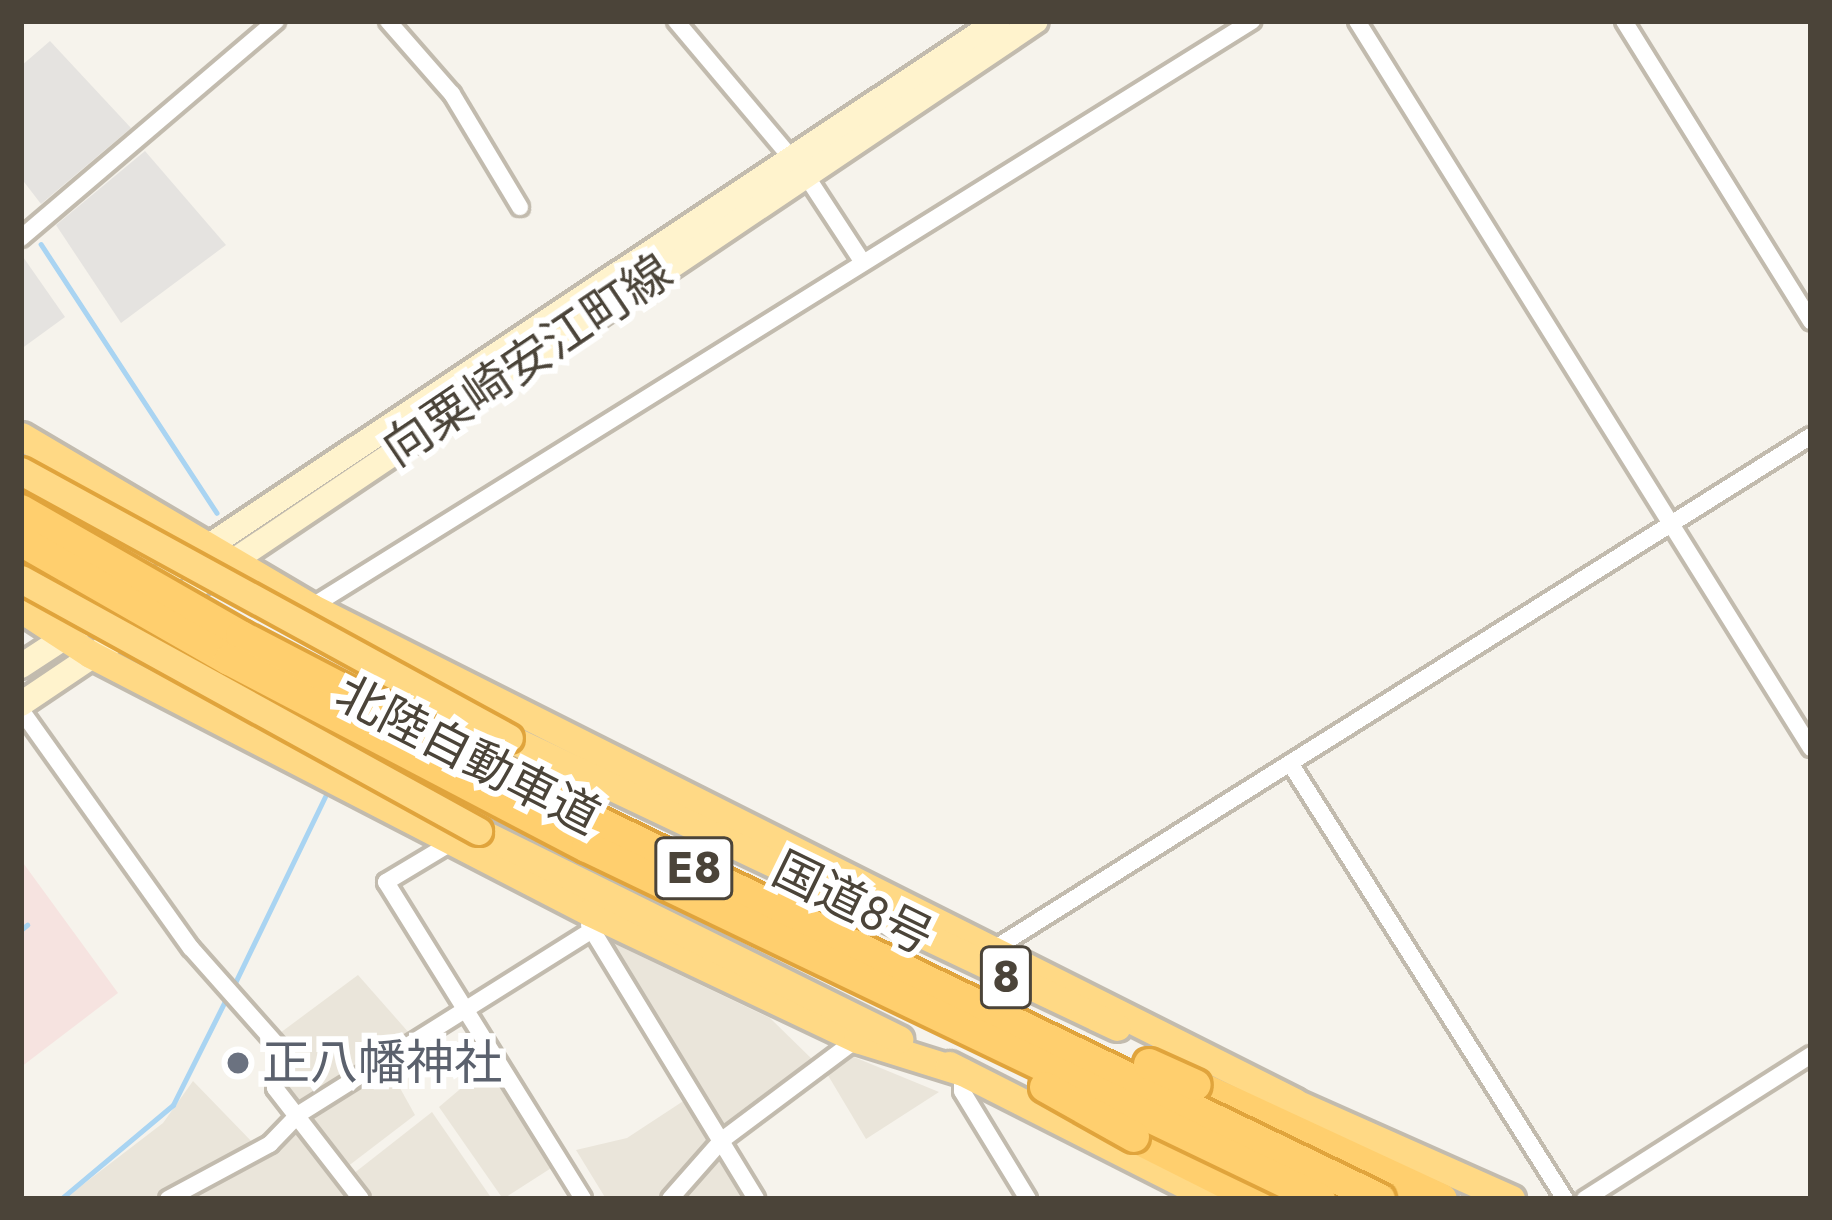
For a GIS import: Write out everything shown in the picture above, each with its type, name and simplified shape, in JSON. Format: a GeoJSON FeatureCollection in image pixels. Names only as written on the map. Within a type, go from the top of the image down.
{"type":"FeatureCollection","features":[{"type":"Feature","properties":{"kind":"highway"},"geometry":{"type":"LineString","coordinates":[[21,436],[311,608],[997,946],[1295,1102]]}},
{"type":"Feature","properties":{"kind":"highway","name":"国道8号"},"geometry":{"type":"LineString","coordinates":[[21,471],[509,738],[971,961],[1511,1199]]}},
{"type":"Feature","properties":{"kind":"highway","name":"北陸自動車道"},"geometry":{"type":"LineString","coordinates":[[21,510],[409,725],[1380,1199]]}},
{"type":"Feature","properties":{"kind":"highway","name":"北陸自動車道"},"geometry":{"type":"LineString","coordinates":[[21,541],[229,660],[695,899],[1320,1199]]}},
{"type":"Feature","properties":{"kind":"highway"},"geometry":{"type":"LineString","coordinates":[[21,579],[161,663],[867,1033]]}},
{"type":"Feature","properties":{"kind":"highway"},"geometry":{"type":"LineString","coordinates":[[21,609],[91,654],[451,842],[589,922],[962,1072]]}},
{"type":"Feature","properties":{"kind":"highway"},"geometry":{"type":"LineString","coordinates":[[695,899],[1257,1199]]}},
{"type":"Feature","properties":{"kind":"highway"},"geometry":{"type":"LineString","coordinates":[[784,911],[1428,1192]]}},
{"type":"Feature","properties":{"kind":"highway","name":"8"},"geometry":{"type":"LineString","coordinates":[[962,1072],[1213,1199]]}},
{"type":"Feature","properties":{"kind":"main road","name":"向粟崎安江町線"},"geometry":{"type":"LineString","coordinates":[[21,707],[220,555],[796,167],[998,21]]}},
{"type":"Feature","properties":{"kind":"main road","name":"向粟崎安江町線"},"geometry":{"type":"LineString","coordinates":[[796,167],[1036,21]]}},
{"type":"Feature","properties":{"kind":"main road","name":"向粟崎安江町線"},"geometry":{"type":"LineString","coordinates":[[21,666],[64,637],[220,555]]}},
{"type":"Feature","properties":{"kind":"street"},"geometry":{"type":"LineString","coordinates":[[21,238],[276,21]]}},
{"type":"Feature","properties":{"kind":"street"},"geometry":{"type":"LineString","coordinates":[[388,21],[452,94],[520,207]]}},
{"type":"Feature","properties":{"kind":"street"},"geometry":{"type":"LineString","coordinates":[[676,21],[796,167],[862,261]]}},
{"type":"Feature","properties":{"kind":"street"},"geometry":{"type":"LineString","coordinates":[[311,608],[1252,21]]}},
{"type":"Feature","properties":{"kind":"street"},"geometry":{"type":"LineString","coordinates":[[1357,21],[1811,748]]}},
{"type":"Feature","properties":{"kind":"street"},"geometry":{"type":"LineString","coordinates":[[1624,21],[1811,321]]}},
{"type":"Feature","properties":{"kind":"street"},"geometry":{"type":"LineString","coordinates":[[997,946],[1811,436]]}},
{"type":"Feature","properties":{"kind":"street"},"geometry":{"type":"LineString","coordinates":[[21,707],[228,993],[279,1047],[275,1088],[361,1199]]}},
{"type":"Feature","properties":{"kind":"street"},"geometry":{"type":"LineString","coordinates":[[1291,763],[1565,1199]]}},
{"type":"Feature","properties":{"kind":"street"},"geometry":{"type":"LineString","coordinates":[[451,842],[386,882],[584,1199]]}},
{"type":"Feature","properties":{"kind":"street"},"geometry":{"type":"LineString","coordinates":[[168,1199],[270,1144],[299,1114],[465,1011],[589,922],[756,1199]]}},
{"type":"Feature","properties":{"kind":"street"},"geometry":{"type":"LineString","coordinates":[[670,1199],[722,1140],[971,961]]}},
{"type":"Feature","properties":{"kind":"street"},"geometry":{"type":"LineString","coordinates":[[1585,1199],[1811,1055]]}},
{"type":"Feature","properties":{"kind":"street"},"geometry":{"type":"LineString","coordinates":[[962,1072],[962,1091],[1028,1199]]}},
{"type":"Feature","properties":{"kind":"shaded area"},"geometry":{"type":"Polygon","coordinates":[[[50,41],[131,128],[41,204],[21,178],[21,66],[50,41]]]}},
{"type":"Feature","properties":{"kind":"shaded area"},"geometry":{"type":"Polygon","coordinates":[[[145,151],[226,245],[121,323],[56,225],[145,151]]]}},
{"type":"Feature","properties":{"kind":"shaded area"},"geometry":{"type":"Polygon","coordinates":[[[21,254],[65,317],[21,349],[21,254]]]}},
{"type":"Feature","properties":{"kind":"shaded area"},"geometry":{"type":"Polygon","coordinates":[[[21,860],[118,993],[21,1067],[21,860]]]}},
{"type":"Feature","properties":{"kind":"shaded area"},"geometry":{"type":"Polygon","coordinates":[[[613,943],[770,1018],[817,1064],[732,1128],[724,1125],[613,943]]]}},
{"type":"Feature","properties":{"kind":"shaded area"},"geometry":{"type":"Polygon","coordinates":[[[358,975],[410,1034],[298,1107],[279,1082],[276,1036],[358,975]]]}},
{"type":"Feature","properties":{"kind":"shaded area"},"geometry":{"type":"Polygon","coordinates":[[[849,1055],[939,1092],[866,1139],[826,1072],[849,1055]]]}},
{"type":"Feature","properties":{"kind":"shaded area"},"geometry":{"type":"Polygon","coordinates":[[[492,1062],[556,1165],[503,1199],[439,1107],[492,1062]]]}},
{"type":"Feature","properties":{"kind":"shaded area"},"geometry":{"type":"Polygon","coordinates":[[[386,1063],[415,1115],[347,1167],[309,1117],[386,1063]]]}},
{"type":"Feature","properties":{"kind":"shaded area"},"geometry":{"type":"Polygon","coordinates":[[[193,1081],[254,1144],[161,1199],[64,1199],[163,1123],[193,1081]]]}},
{"type":"Feature","properties":{"kind":"shaded area"},"geometry":{"type":"Polygon","coordinates":[[[691,1096],[716,1136],[664,1199],[606,1199],[576,1150],[627,1138],[691,1096]]]}},
{"type":"Feature","properties":{"kind":"shaded area"},"geometry":{"type":"Polygon","coordinates":[[[432,1112],[492,1199],[366,1199],[353,1174],[432,1112]]]}},
{"type":"Feature","properties":{"kind":"shaded area"},"geometry":{"type":"Polygon","coordinates":[[[305,1128],[356,1199],[178,1199],[271,1149],[305,1128]]]}},
{"type":"Feature","properties":{"kind":"shaded area"},"geometry":{"type":"Polygon","coordinates":[[[720,1154],[749,1199],[679,1199],[720,1154]]]}},
{"type":"Feature","properties":{"kind":"waterway"},"geometry":{"type":"LineString","coordinates":[[41,244],[217,513]]}},
{"type":"Feature","properties":{"kind":"waterway"},"geometry":{"type":"LineString","coordinates":[[234,985],[325,797]]}},
{"type":"Feature","properties":{"kind":"waterway"},"geometry":{"type":"LineString","coordinates":[[21,930],[27,925]]}},
{"type":"Feature","properties":{"kind":"waterway"},"geometry":{"type":"LineString","coordinates":[[61,1199],[173,1105],[228,995]]}},
{"type":"Feature","properties":{"kind":"place","name":"正八幡神社"},"geometry":{"type":"Point","coordinates":[238,1063]}}]}
